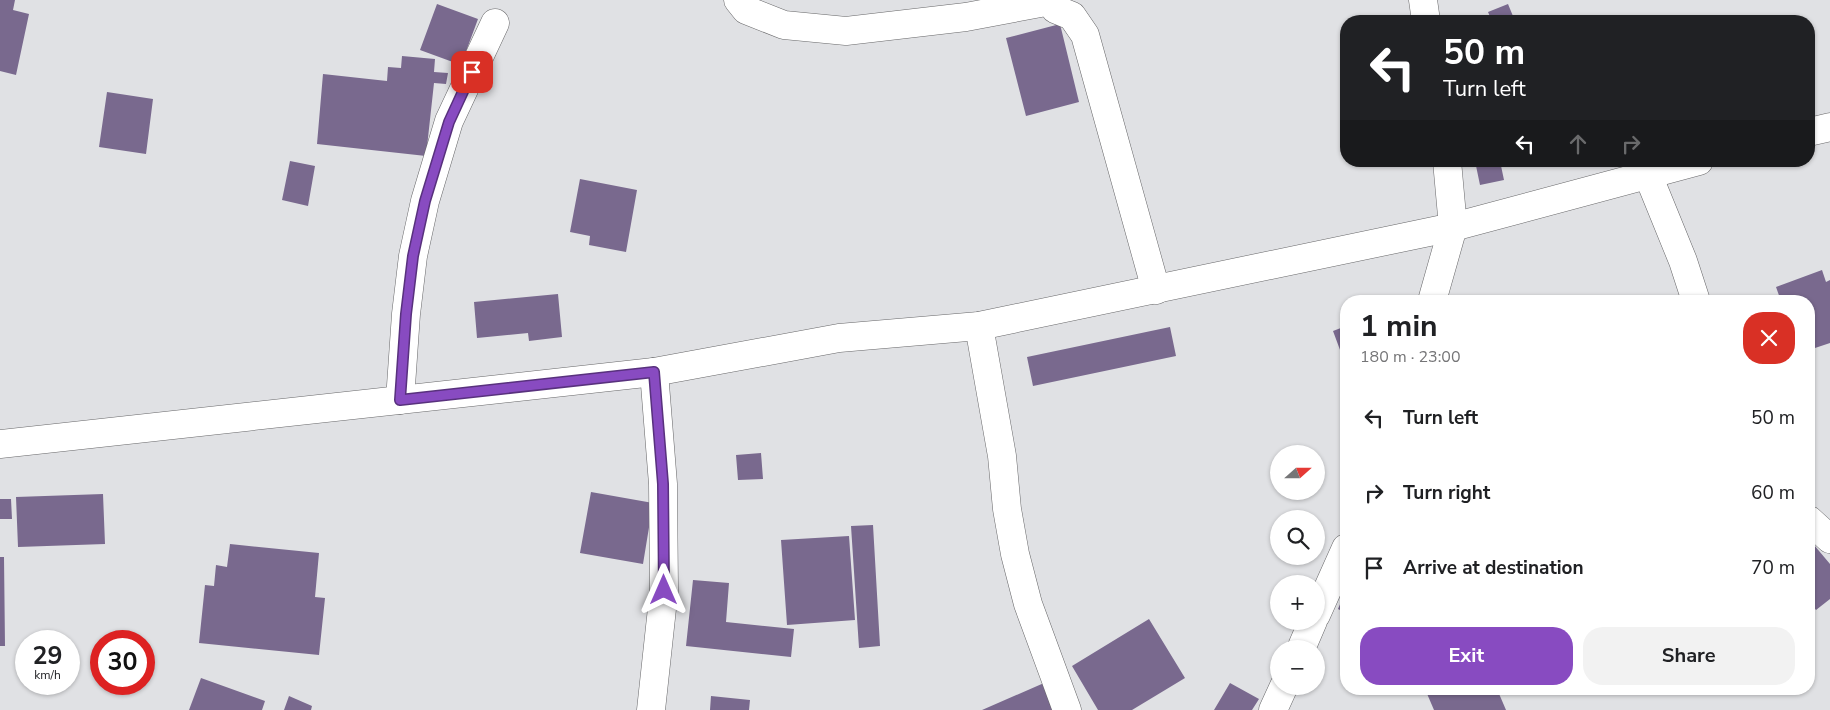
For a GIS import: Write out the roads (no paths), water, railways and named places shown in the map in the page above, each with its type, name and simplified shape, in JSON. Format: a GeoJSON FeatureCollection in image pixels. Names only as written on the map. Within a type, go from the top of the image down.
{"type":"FeatureCollection","features":[{"type":"Feature","properties":{"kind":"street"},"geometry":{"type":"LineString","coordinates":[[738,0],[746,10],[784,25],[846,31],[966,17],[1050,0],[1055,9],[1072,16],[1085,35],[1156,290]]}},
{"type":"Feature","properties":{"kind":"street"},"geometry":{"type":"LineString","coordinates":[[1423,0],[1425,15]]}},
{"type":"Feature","properties":{"kind":"street"},"geometry":{"type":"LineString","coordinates":[[400,400],[406,314],[413,256],[425,201],[449,122],[495,23]]}},
{"type":"Feature","properties":{"kind":"street"},"geometry":{"type":"LineString","coordinates":[[1815,131],[1830,127]]}},
{"type":"Feature","properties":{"kind":"street"},"geometry":{"type":"LineString","coordinates":[[1434,295],[1453,227],[1448,167]]}},
{"type":"Feature","properties":{"kind":"street"},"geometry":{"type":"LineString","coordinates":[[0,444],[654,372],[839,338],[979,326],[1453,227],[1677,167]]}},
{"type":"Feature","properties":{"kind":"street"},"geometry":{"type":"LineString","coordinates":[[1648,175],[1683,261],[1694,295]]}},
{"type":"Feature","properties":{"kind":"street"},"geometry":{"type":"LineString","coordinates":[[979,326],[1002,456],[1007,509],[1015,554],[1028,604],[1067,710]]}},
{"type":"Feature","properties":{"kind":"street"},"geometry":{"type":"LineString","coordinates":[[651,710],[664,590],[663,484],[654,372]]}},
{"type":"Feature","properties":{"kind":"street"},"geometry":{"type":"LineString","coordinates":[[1815,525],[1830,539]]}},
{"type":"Feature","properties":{"kind":"street"},"geometry":{"type":"LineString","coordinates":[[1325,595],[1340,561]]}},
{"type":"Feature","properties":{"kind":"street"},"geometry":{"type":"LineString","coordinates":[[1273,710],[1280,695]]}}]}
